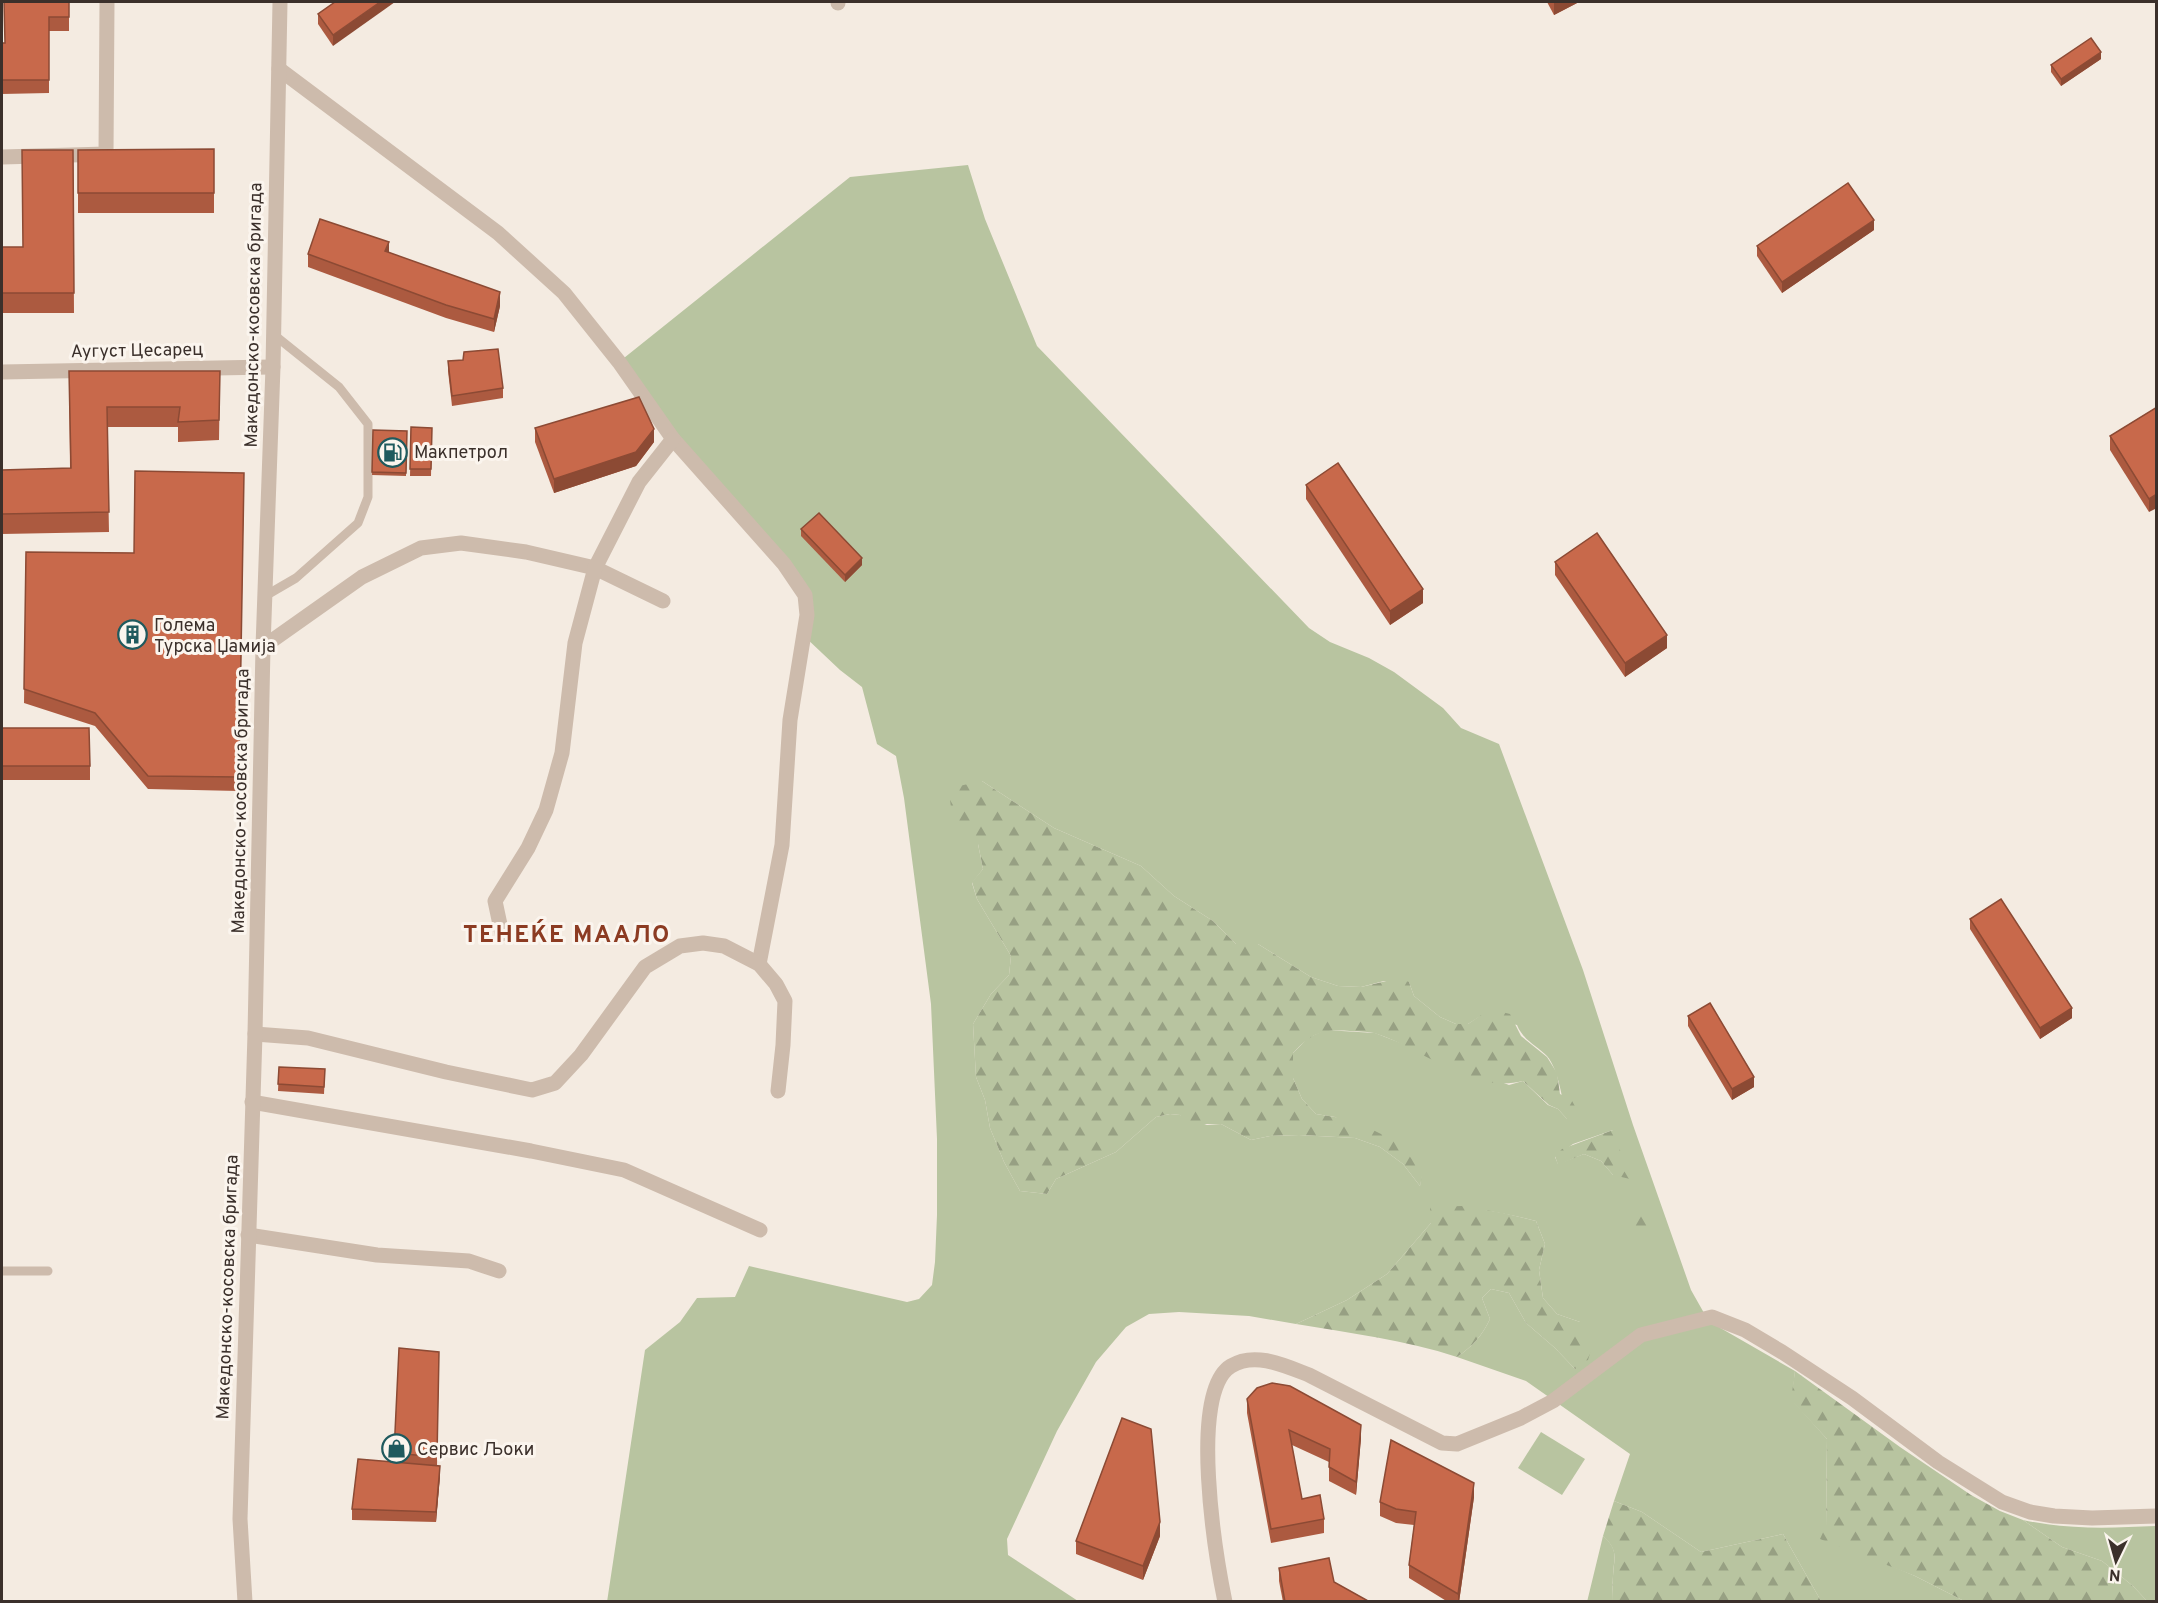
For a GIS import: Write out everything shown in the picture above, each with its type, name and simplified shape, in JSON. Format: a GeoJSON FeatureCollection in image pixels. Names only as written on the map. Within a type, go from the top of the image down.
{"type":"FeatureCollection","features":[{"type":"Feature","properties":{"kind":"street"},"geometry":{"type":"LineString","coordinates":[[2,157],[106,154],[106,2]]}},
{"type":"Feature","properties":{"kind":"street","name":"Македонско-косовска бригада"},"geometry":{"type":"LineString","coordinates":[[245,1602],[240,1519],[255,1034],[263,647],[273,367],[280,2]]}},
{"type":"Feature","properties":{"kind":"street"},"geometry":{"type":"LineString","coordinates":[[279,69],[498,233],[564,293],[619,362],[673,439],[784,564],[805,595],[808,606],[790,720],[782,845],[759,964]]}},
{"type":"Feature","properties":{"kind":"street","name":"Аугуст Цесарец"},"geometry":{"type":"LineString","coordinates":[[2,372],[273,367]]}},
{"type":"Feature","properties":{"kind":"street"},"geometry":{"type":"LineString","coordinates":[[502,934],[495,902],[528,848],[546,810],[562,753],[575,643],[595,568],[639,482],[673,439]]}},
{"type":"Feature","properties":{"kind":"street"},"geometry":{"type":"LineString","coordinates":[[263,647],[362,577],[421,548],[461,543],[526,552],[595,568],[663,601]]}},
{"type":"Feature","properties":{"kind":"street"},"geometry":{"type":"LineString","coordinates":[[255,1034],[308,1038],[446,1072],[532,1090],[555,1083],[581,1055],[645,967],[680,946],[703,943],[724,946],[759,964],[776,984],[785,1001],[778,1091]]}},
{"type":"Feature","properties":{"kind":"street"},"geometry":{"type":"LineString","coordinates":[[252,1102],[531,1150],[624,1170],[760,1230]]}},
{"type":"Feature","properties":{"kind":"street"},"geometry":{"type":"LineString","coordinates":[[248,1235],[377,1256],[469,1261],[499,1271]]}},
{"type":"Feature","properties":{"kind":"street"},"geometry":{"type":"LineString","coordinates":[[1225,1602],[1212,1525],[1208,1439],[1215,1390],[1221,1376],[1229,1367],[1241,1361],[1255,1360],[1288,1367],[1310,1375],[1442,1443],[1457,1444],[1521,1418],[1553,1401],[1641,1335],[1712,1317],[1745,1330],[1782,1352],[1852,1398],[1938,1462],[2002,1502],[2030,1512],[2054,1516],[2092,1518],[2157,1516]]}},
{"type":"Feature","properties":{"kind":"lane"},"geometry":{"type":"LineString","coordinates":[[265,596],[296,578],[358,523],[368,497],[368,424],[339,387],[272,333]]}},
{"type":"Feature","properties":{"kind":"lane"},"geometry":{"type":"LineString","coordinates":[[2,1272],[48,1271]]}},
{"type":"Feature","properties":{"kind":"green space"},"geometry":{"type":"Polygon","coordinates":[[[968,165],[985,219],[1037,346],[1309,628],[1330,642],[1369,658],[1394,672],[1443,708],[1461,728],[1499,744],[1583,970],[1633,1125],[1691,1290],[1704,1313],[1717,1326],[1795,1371],[1792,1400],[1827,1439],[1826,1526],[1873,1558],[1964,1601],[1821,1601],[1783,1534],[1701,1552],[1642,1512],[1614,1501],[1630,1454],[1526,1381],[1457,1357],[1468,1349],[1484,1331],[1490,1319],[1482,1298],[1491,1289],[1509,1293],[1526,1323],[1575,1369],[1580,1322],[1557,1314],[1543,1298],[1539,1270],[1545,1244],[1536,1221],[1484,1210],[1431,1207],[1431,1223],[1387,1274],[1347,1300],[1296,1324],[1249,1316],[1179,1312],[1149,1314],[1126,1327],[1096,1362],[1057,1431],[1007,1539],[1008,1555],[1078,1601],[607,1602],[645,1350],[680,1322],[697,1298],[735,1297],[749,1266],[907,1302],[919,1299],[932,1285],[937,1215],[937,1139],[931,1004],[904,798],[896,756],[877,744],[862,687],[804,636],[808,606],[619,362],[850,177],[968,165]],[[982,781],[978,844],[983,869],[972,883],[977,899],[1011,956],[1009,975],[991,994],[973,1024],[976,1077],[985,1100],[990,1128],[1004,1162],[1020,1191],[1047,1194],[1056,1179],[1116,1152],[1156,1117],[1170,1114],[1180,1115],[1207,1125],[1221,1124],[1251,1140],[1270,1136],[1299,1135],[1355,1138],[1380,1147],[1403,1164],[1420,1186],[1422,1171],[1335,1117],[1316,1114],[1302,1099],[1293,1078],[1293,1053],[1308,1038],[1325,1030],[1375,1033],[1509,1085],[1523,1081],[1548,1105],[1558,1109],[1567,1119],[1551,1062],[1526,1038],[1517,1025],[1479,1017],[1468,1024],[1456,1024],[1440,1017],[1414,996],[1409,982],[1384,981],[1361,987],[1338,986],[1311,977],[1258,944],[1236,944],[1213,921],[1174,896],[1141,866],[1054,828],[982,781]],[[1613,1130],[1573,1144],[1555,1157],[1558,1164],[1584,1154],[1601,1161],[1613,1175],[1613,1130]]]}},
{"type":"Feature","properties":{"kind":"green space"},"geometry":{"type":"Polygon","coordinates":[[[982,781],[1054,828],[1141,866],[1174,896],[1213,921],[1236,944],[1258,944],[1311,977],[1338,986],[1361,987],[1399,978],[1409,982],[1414,996],[1440,1017],[1456,1024],[1468,1024],[1490,1009],[1510,1014],[1521,1036],[1547,1057],[1557,1073],[1560,1094],[1571,1099],[1577,1110],[1576,1120],[1567,1119],[1523,1081],[1503,1083],[1485,1081],[1466,1076],[1395,1041],[1371,1032],[1332,1031],[1312,1037],[1293,1053],[1293,1078],[1302,1099],[1316,1114],[1367,1127],[1397,1142],[1423,1171],[1420,1186],[1403,1164],[1380,1147],[1355,1138],[1299,1135],[1270,1136],[1251,1140],[1221,1124],[1190,1124],[1180,1115],[1170,1114],[1156,1117],[1116,1152],[1056,1179],[1047,1194],[1020,1191],[1004,1162],[990,1128],[985,1100],[976,1077],[973,1024],[991,994],[1009,975],[1011,956],[977,899],[972,882],[983,869],[978,844],[954,829],[950,800],[959,786],[982,781]]]}},
{"type":"Feature","properties":{"kind":"green space"},"geometry":{"type":"Polygon","coordinates":[[[1613,1130],[1630,1179],[1613,1175],[1601,1161],[1584,1154],[1558,1165],[1555,1156],[1562,1149],[1613,1130]]]}},
{"type":"Feature","properties":{"kind":"green space"},"geometry":{"type":"Polygon","coordinates":[[[1462,1206],[1536,1221],[1545,1244],[1539,1270],[1543,1298],[1557,1314],[1580,1322],[1589,1335],[1591,1350],[1588,1360],[1575,1369],[1526,1323],[1509,1293],[1491,1289],[1482,1298],[1490,1319],[1484,1331],[1468,1349],[1457,1357],[1398,1341],[1296,1324],[1347,1300],[1387,1274],[1431,1223],[1430,1207],[1462,1206]]]}},
{"type":"Feature","properties":{"kind":"green space"},"geometry":{"type":"Polygon","coordinates":[[[1640,1206],[1647,1226],[1640,1231],[1632,1228],[1631,1221],[1633,1213],[1640,1206]]]}},
{"type":"Feature","properties":{"kind":"green space"},"geometry":{"type":"Polygon","coordinates":[[[1795,1371],[1971,1495],[2000,1511],[2023,1520],[2062,1547],[2102,1561],[2133,1586],[2147,1601],[1964,1601],[1915,1576],[1820,1539],[1826,1526],[1827,1439],[1791,1400],[1795,1371]]]}},
{"type":"Feature","properties":{"kind":"green space"},"geometry":{"type":"Polygon","coordinates":[[[1541,1432],[1585,1459],[1562,1495],[1518,1468],[1541,1432]]]}},
{"type":"Feature","properties":{"kind":"green space"},"geometry":{"type":"Polygon","coordinates":[[[1614,1501],[1642,1512],[1701,1552],[1783,1534],[1821,1601],[1613,1601],[1614,1555],[1611,1546],[1603,1536],[1614,1501]]]}},
{"type":"Feature","properties":{"kind":"green space"},"geometry":{"type":"Polygon","coordinates":[[[2023,1520],[2074,1527],[2156,1526],[2156,1601],[2147,1601],[2133,1586],[2102,1561],[2062,1547],[2023,1520]]]}},
{"type":"Feature","properties":{"kind":"green space"},"geometry":{"type":"Polygon","coordinates":[[[1603,1536],[1611,1545],[1614,1554],[1613,1601],[1587,1602],[1603,1536]]]}},
{"type":"Feature","properties":{"kind":"building"},"geometry":{"type":"Polygon","coordinates":[[[4,2],[69,2],[69,17],[49,17],[49,80],[2,80],[2,43],[5,43],[4,2]]]}},
{"type":"Feature","properties":{"kind":"building"},"geometry":{"type":"Polygon","coordinates":[[[335,2],[380,2],[333,35],[318,14],[335,2]]]}},
{"type":"Feature","properties":{"kind":"building"},"geometry":{"type":"Polygon","coordinates":[[[2091,38],[2101,52],[2061,79],[2051,65],[2091,38]]]}},
{"type":"Feature","properties":{"kind":"building"},"geometry":{"type":"Polygon","coordinates":[[[214,149],[214,193],[78,193],[78,150],[214,149]]]}},
{"type":"Feature","properties":{"kind":"building"},"geometry":{"type":"Polygon","coordinates":[[[22,150],[73,150],[74,293],[2,293],[2,247],[23,247],[22,150]]]}},
{"type":"Feature","properties":{"kind":"building"},"geometry":{"type":"Polygon","coordinates":[[[1848,183],[1874,220],[1782,282],[1757,246],[1848,183]]]}},
{"type":"Feature","properties":{"kind":"building"},"geometry":{"type":"Polygon","coordinates":[[[320,219],[389,242],[385,251],[500,292],[494,319],[446,305],[308,254],[320,219]]]}},
{"type":"Feature","properties":{"kind":"building"},"geometry":{"type":"Polygon","coordinates":[[[498,349],[503,388],[452,396],[448,361],[463,360],[464,352],[498,349]]]}},
{"type":"Feature","properties":{"kind":"building"},"geometry":{"type":"Polygon","coordinates":[[[69,371],[220,371],[219,420],[178,422],[180,407],[107,407],[109,512],[2,514],[2,470],[71,468],[69,371]]]}},
{"type":"Feature","properties":{"kind":"building"},"geometry":{"type":"Polygon","coordinates":[[[639,397],[654,429],[636,452],[554,479],[535,428],[639,397]]]}},
{"type":"Feature","properties":{"kind":"building"},"geometry":{"type":"Polygon","coordinates":[[[2157,407],[2157,494],[2149,499],[2110,436],[2157,407]]]}},
{"type":"Feature","properties":{"kind":"building"},"geometry":{"type":"Polygon","coordinates":[[[411,427],[432,428],[431,469],[410,469],[411,427]]]}},
{"type":"Feature","properties":{"kind":"building"},"geometry":{"type":"Polygon","coordinates":[[[373,430],[407,431],[406,473],[372,472],[373,430]]]}},
{"type":"Feature","properties":{"kind":"building"},"geometry":{"type":"Polygon","coordinates":[[[1338,463],[1423,589],[1390,611],[1306,485],[1338,463]]]}},
{"type":"Feature","properties":{"kind":"building","name":"Голема Турска Џамија"},"geometry":{"type":"Polygon","coordinates":[[[135,471],[244,473],[239,777],[148,776],[95,713],[24,689],[26,552],[134,553],[135,471]]]}},
{"type":"Feature","properties":{"kind":"building"},"geometry":{"type":"Polygon","coordinates":[[[819,513],[862,558],[845,575],[801,529],[819,513]]]}},
{"type":"Feature","properties":{"kind":"building"},"geometry":{"type":"Polygon","coordinates":[[[1597,533],[1667,635],[1625,663],[1555,562],[1597,533]]]}},
{"type":"Feature","properties":{"kind":"building"},"geometry":{"type":"Polygon","coordinates":[[[2,728],[89,728],[90,766],[2,766],[2,728]]]}},
{"type":"Feature","properties":{"kind":"building"},"geometry":{"type":"Polygon","coordinates":[[[2001,899],[2072,1008],[2040,1028],[1970,919],[2001,899]]]}},
{"type":"Feature","properties":{"kind":"building"},"geometry":{"type":"Polygon","coordinates":[[[1710,1003],[1754,1077],[1732,1089],[1688,1016],[1710,1003]]]}},
{"type":"Feature","properties":{"kind":"building"},"geometry":{"type":"Polygon","coordinates":[[[279,1067],[325,1069],[324,1087],[278,1084],[279,1067]]]}},
{"type":"Feature","properties":{"kind":"building"},"geometry":{"type":"Polygon","coordinates":[[[399,1348],[439,1352],[437,1457],[394,1453],[399,1348]]]}},
{"type":"Feature","properties":{"kind":"building"},"geometry":{"type":"Polygon","coordinates":[[[1272,1383],[1290,1386],[1361,1425],[1356,1482],[1329,1467],[1330,1449],[1289,1430],[1302,1499],[1320,1495],[1324,1519],[1271,1529],[1247,1399],[1257,1388],[1272,1383]]]}},
{"type":"Feature","properties":{"kind":"building"},"geometry":{"type":"Polygon","coordinates":[[[1122,1418],[1151,1429],[1160,1522],[1143,1566],[1076,1541],[1122,1418]]]}},
{"type":"Feature","properties":{"kind":"building"},"geometry":{"type":"Polygon","coordinates":[[[1391,1440],[1474,1483],[1458,1594],[1409,1565],[1416,1512],[1396,1509],[1380,1502],[1391,1440]]]}},
{"type":"Feature","properties":{"kind":"building"},"geometry":{"type":"Polygon","coordinates":[[[358,1459],[440,1466],[436,1512],[352,1509],[358,1459]]]}},
{"type":"Feature","properties":{"kind":"building"},"geometry":{"type":"Polygon","coordinates":[[[1329,1558],[1334,1582],[1370,1602],[1285,1602],[1279,1568],[1329,1558]]]}},
{"type":"Feature","properties":{"kind":"place","name":"Макпетрол"},"geometry":{"type":"Point","coordinates":[393,452]}},
{"type":"Feature","properties":{"kind":"place","name":"Голема Турска Џамија"},"geometry":{"type":"Point","coordinates":[133,635]}},
{"type":"Feature","properties":{"kind":"place","name":"Сервис Љоки"},"geometry":{"type":"Point","coordinates":[396,1449]}},
{"type":"Feature","properties":{"kind":"district","name":"ТЕНЕЌЕ МААЛО"},"geometry":{"type":"Point","coordinates":[567,934]}}]}
